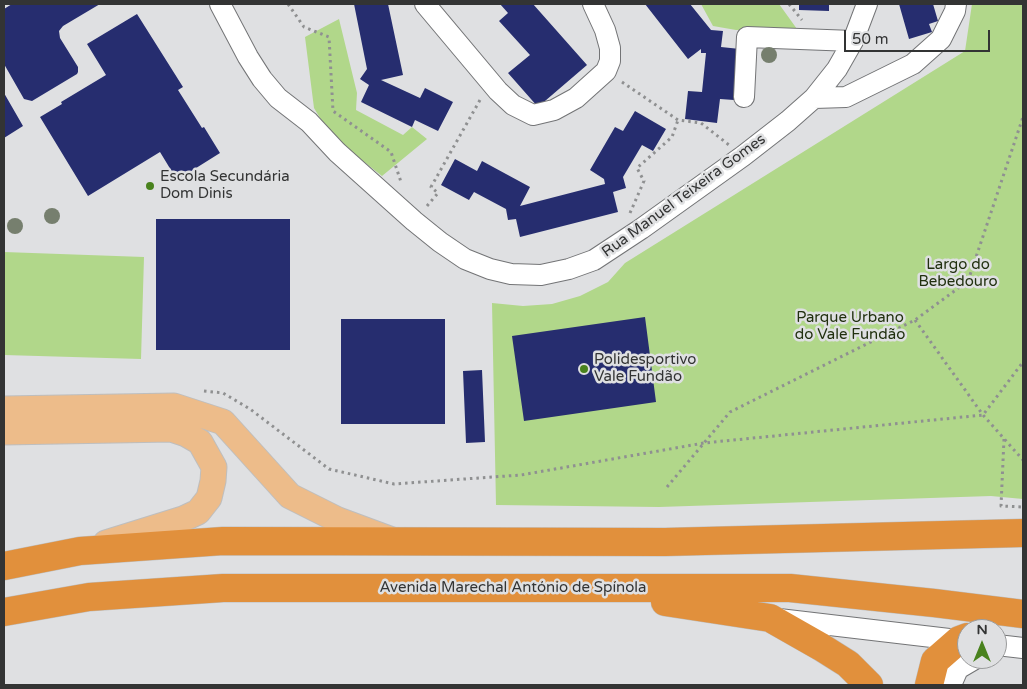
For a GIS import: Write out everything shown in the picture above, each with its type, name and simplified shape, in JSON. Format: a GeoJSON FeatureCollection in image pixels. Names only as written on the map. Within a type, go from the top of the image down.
{"type":"FeatureCollection","features":[{"type":"Feature","properties":{"kind":"highway"},"geometry":{"type":"LineString","coordinates":[[4,566],[80,551],[223,541],[664,542],[1023,532]]}},
{"type":"Feature","properties":{"kind":"highway","name":"Avenida Marechal António de Spínola"},"geometry":{"type":"LineString","coordinates":[[4,612],[88,597],[223,588],[790,588],[1023,614]]}},
{"type":"Feature","properties":{"kind":"highway"},"geometry":{"type":"LineString","coordinates":[[577,588],[770,618],[848,664],[870,685]]}},
{"type":"Feature","properties":{"kind":"highway"},"geometry":{"type":"LineString","coordinates":[[1007,637],[1023,629]]}},
{"type":"Feature","properties":{"kind":"highway"},"geometry":{"type":"LineString","coordinates":[[929,685],[935,661],[957,649]]}},
{"type":"Feature","properties":{"kind":"main road"},"geometry":{"type":"LineString","coordinates":[[4,409],[174,406],[215,419],[223,422],[290,496],[338,520],[396,542]]}},
{"type":"Feature","properties":{"kind":"main road"},"geometry":{"type":"LineString","coordinates":[[4,432],[171,429],[186,434],[200,442],[214,467],[209,498],[198,512],[183,519],[80,551]]}},
{"type":"Feature","properties":{"kind":"street","name":"Rua Manuel Teixeira Gomes"},"geometry":{"type":"LineString","coordinates":[[220,4],[248,57],[262,79],[278,98],[309,122],[337,152],[414,221],[465,259],[490,269],[511,274],[541,275],[569,270],[594,260],[642,229],[788,121],[814,98],[837,69],[853,41],[867,4]]}},
{"type":"Feature","properties":{"kind":"street"},"geometry":{"type":"LineString","coordinates":[[425,4],[513,106],[533,115],[554,110],[576,98],[606,71],[610,60],[610,48],[605,30],[593,4]]}},
{"type":"Feature","properties":{"kind":"street"},"geometry":{"type":"LineString","coordinates":[[814,98],[846,97],[913,64],[941,40],[955,11],[956,4]]}},
{"type":"Feature","properties":{"kind":"street"},"geometry":{"type":"LineString","coordinates":[[744,97],[747,37],[853,41]]}},
{"type":"Feature","properties":{"kind":"street"},"geometry":{"type":"LineString","coordinates":[[770,618],[957,643]]}},
{"type":"Feature","properties":{"kind":"street"},"geometry":{"type":"LineString","coordinates":[[1007,644],[1023,648]]}},
{"type":"Feature","properties":{"kind":"street"},"geometry":{"type":"LineString","coordinates":[[951,685],[958,669]]}},
{"type":"Feature","properties":{"kind":"path"},"geometry":{"type":"LineString","coordinates":[[288,4],[304,26],[329,37],[333,111],[391,152],[403,186]]}},
{"type":"Feature","properties":{"kind":"path"},"geometry":{"type":"LineString","coordinates":[[606,71],[678,120],[701,123],[743,156]]}},
{"type":"Feature","properties":{"kind":"path"},"geometry":{"type":"LineString","coordinates":[[414,221],[438,193],[431,187],[491,82]]}},
{"type":"Feature","properties":{"kind":"path"},"geometry":{"type":"LineString","coordinates":[[667,488],[730,412],[915,320],[968,281],[1023,117]]}},
{"type":"Feature","properties":{"kind":"path"},"geometry":{"type":"LineString","coordinates":[[642,229],[629,215],[644,181],[637,168],[672,136],[678,120]]}},
{"type":"Feature","properties":{"kind":"path"},"geometry":{"type":"LineString","coordinates":[[915,320],[983,415],[1023,460]]}},
{"type":"Feature","properties":{"kind":"path"},"geometry":{"type":"LineString","coordinates":[[204,391],[223,393],[250,408],[329,469],[394,484],[521,475],[704,442],[983,415],[1023,362]]}},
{"type":"Feature","properties":{"kind":"path"},"geometry":{"type":"LineString","coordinates":[[1004,439],[1001,506],[1023,507]]}},
{"type":"Feature","properties":{"kind":"green space"},"geometry":{"type":"Polygon","coordinates":[[[701,4],[779,4],[797,29],[736,30],[713,26],[701,4]]]}},
{"type":"Feature","properties":{"kind":"green space","name":"Parque Urbano do Vale Fundão"},"geometry":{"type":"Polygon","coordinates":[[[972,4],[1023,4],[1023,499],[991,496],[659,507],[496,505],[492,303],[523,306],[552,304],[580,296],[608,282],[625,263],[965,51],[972,4]]]}},
{"type":"Feature","properties":{"kind":"green space"},"geometry":{"type":"Polygon","coordinates":[[[339,19],[357,93],[356,110],[403,135],[412,127],[427,139],[382,176],[331,136],[314,108],[305,37],[339,19]]]}},
{"type":"Feature","properties":{"kind":"green space"},"geometry":{"type":"Polygon","coordinates":[[[4,252],[144,257],[141,359],[4,355],[4,252]]]}},
{"type":"Feature","properties":{"kind":"building"},"geometry":{"type":"Polygon","coordinates":[[[12,4],[100,4],[63,26],[59,31],[60,38],[78,67],[77,74],[32,101],[24,99],[4,64],[4,9],[12,4]]]}},
{"type":"Feature","properties":{"kind":"building"},"geometry":{"type":"Polygon","coordinates":[[[354,4],[388,4],[403,75],[381,80],[420,98],[425,88],[453,102],[438,131],[415,120],[412,127],[361,102],[369,85],[360,79],[367,69],[354,4]]]}},
{"type":"Feature","properties":{"kind":"building"},"geometry":{"type":"Polygon","coordinates":[[[500,4],[533,4],[587,65],[538,107],[508,73],[530,55],[499,21],[508,13],[500,4]]]}},
{"type":"Feature","properties":{"kind":"building"},"geometry":{"type":"Polygon","coordinates":[[[645,4],[690,4],[711,30],[723,31],[721,47],[740,49],[734,100],[720,99],[717,123],[685,119],[688,91],[702,92],[706,53],[701,53],[701,49],[688,59],[645,4]]]}},
{"type":"Feature","properties":{"kind":"building"},"geometry":{"type":"Polygon","coordinates":[[[799,4],[829,4],[829,11],[799,10],[799,4]]]}},
{"type":"Feature","properties":{"kind":"building"},"geometry":{"type":"Polygon","coordinates":[[[899,4],[933,4],[938,21],[929,24],[932,32],[909,39],[899,4]]]}},
{"type":"Feature","properties":{"kind":"building"},"geometry":{"type":"Polygon","coordinates":[[[137,14],[183,87],[178,90],[220,153],[177,180],[160,152],[88,196],[40,117],[106,75],[87,44],[137,14]]]}},
{"type":"Feature","properties":{"kind":"building"},"geometry":{"type":"Polygon","coordinates":[[[4,93],[23,126],[4,138],[4,93]]]}},
{"type":"Feature","properties":{"kind":"building"},"geometry":{"type":"Polygon","coordinates":[[[635,111],[666,129],[653,151],[642,145],[623,177],[626,188],[613,192],[618,212],[520,237],[516,219],[508,220],[506,209],[474,192],[469,200],[441,185],[455,159],[477,171],[482,161],[530,187],[520,206],[605,184],[604,179],[590,170],[615,127],[623,131],[635,111]]]}},
{"type":"Feature","properties":{"kind":"building"},"geometry":{"type":"Polygon","coordinates":[[[156,219],[290,219],[290,350],[156,350],[156,219]]]}},
{"type":"Feature","properties":{"kind":"building","name":"Polidesportivo Vale Fundão"},"geometry":{"type":"Polygon","coordinates":[[[645,317],[656,402],[524,421],[512,336],[645,317]]]}},
{"type":"Feature","properties":{"kind":"building"},"geometry":{"type":"Polygon","coordinates":[[[341,319],[445,319],[445,424],[341,424],[341,319]]]}},
{"type":"Feature","properties":{"kind":"building"},"geometry":{"type":"Polygon","coordinates":[[[482,370],[485,442],[466,443],[463,371],[482,370]]]}},
{"type":"Feature","properties":{"kind":"place","name":"Escola Secundária Dom Dinis"},"geometry":{"type":"Point","coordinates":[150,186]}},
{"type":"Feature","properties":{"kind":"place","name":"Polidesportivo Vale Fundão"},"geometry":{"type":"Point","coordinates":[584,369]}},
{"type":"Feature","properties":{"kind":"park label","name":"Largo do Bebedouro"},"geometry":{"type":"Point","coordinates":[958,274]}}]}
